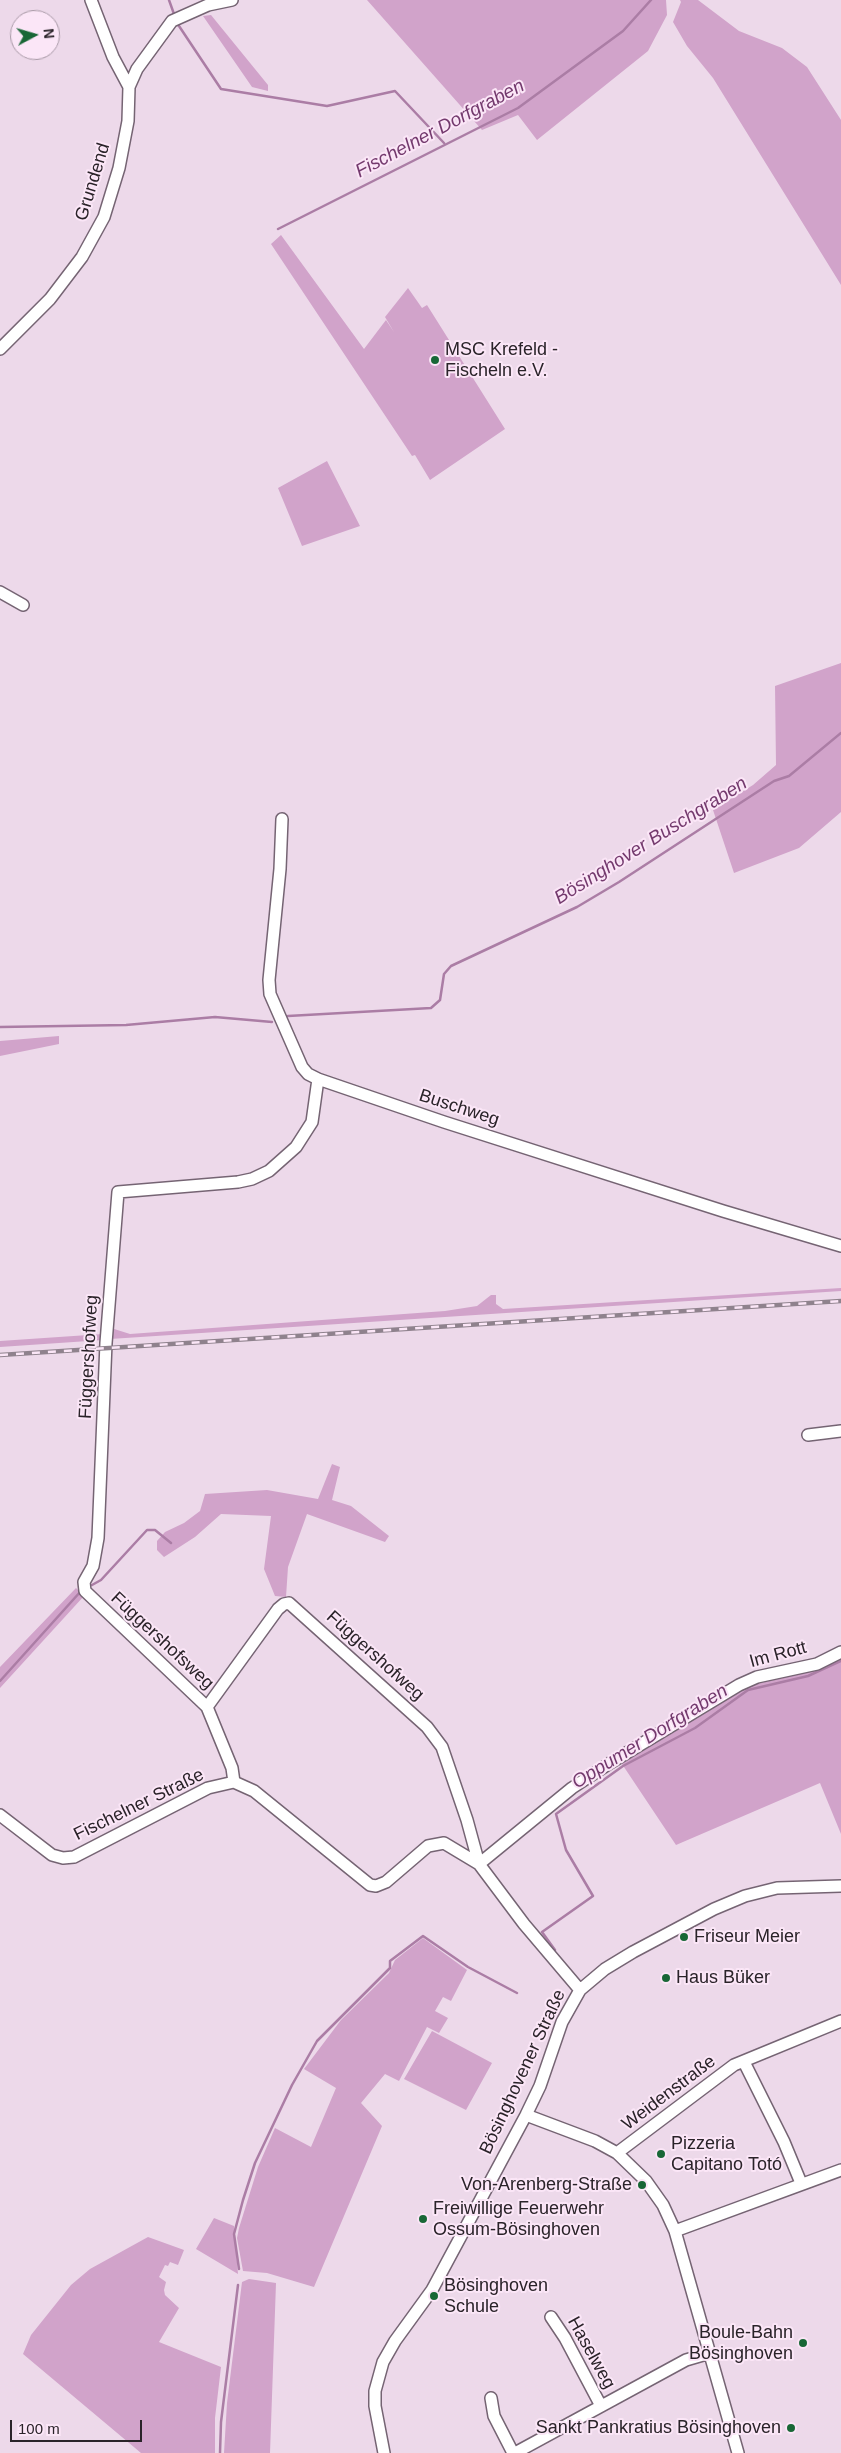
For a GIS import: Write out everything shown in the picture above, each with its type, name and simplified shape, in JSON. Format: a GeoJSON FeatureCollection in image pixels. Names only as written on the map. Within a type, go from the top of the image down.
{"type":"FeatureCollection","features":[{"type":"Feature","properties":{"kind":"street","name":"Grundend"},"geometry":{"type":"LineString","coordinates":[[0,349],[50,299],[82,257],[104,217],[119,168],[128,121],[129,87],[113,57],[91,0]]}},
{"type":"Feature","properties":{"kind":"street"},"geometry":{"type":"LineString","coordinates":[[129,87],[137,70],[172,20],[208,4],[229,0]]}},
{"type":"Feature","properties":{"kind":"street"},"geometry":{"type":"LineString","coordinates":[[0,592],[23,605]]}},
{"type":"Feature","properties":{"kind":"street"},"geometry":{"type":"LineString","coordinates":[[282,819],[280,869],[270,972],[270,994],[302,1067],[308,1074],[318,1079]]}},
{"type":"Feature","properties":{"kind":"street","name":"Függershofweg"},"geometry":{"type":"LineString","coordinates":[[84,1582],[92,1566],[98,1538],[106,1343],[118,1192],[238,1182],[269,1172],[296,1148],[312,1122],[318,1079]]}},
{"type":"Feature","properties":{"kind":"street","name":"Buschweg"},"geometry":{"type":"LineString","coordinates":[[318,1079],[462,1128],[723,1211],[841,1246]]}},
{"type":"Feature","properties":{"kind":"street"},"geometry":{"type":"LineString","coordinates":[[808,1435],[841,1431]]}},
{"type":"Feature","properties":{"kind":"street","name":"Függershofsweg"},"geometry":{"type":"LineString","coordinates":[[84,1582],[85,1591],[91,1598],[207,1707],[232,1768],[234,1782]]}},
{"type":"Feature","properties":{"kind":"street","name":"Függershofweg"},"geometry":{"type":"LineString","coordinates":[[207,1707],[278,1609],[284,1604],[289,1603],[427,1727],[442,1747],[467,1820],[479,1864]]}},
{"type":"Feature","properties":{"kind":"street","name":"Im Rott"},"geometry":{"type":"LineString","coordinates":[[479,1864],[580,1783],[739,1685],[757,1677],[818,1664],[841,1652]]}},
{"type":"Feature","properties":{"kind":"street"},"geometry":{"type":"LineString","coordinates":[[234,1782],[254,1791],[370,1885],[376,1886],[386,1882],[428,1846],[437,1843],[444,1843],[450,1846],[479,1864],[524,1924],[580,1990]]}},
{"type":"Feature","properties":{"kind":"street","name":"Fischelner Straße"},"geometry":{"type":"LineString","coordinates":[[0,1815],[52,1855],[63,1858],[74,1857],[208,1788],[234,1782]]}},
{"type":"Feature","properties":{"kind":"street","name":"Bösinghovener Straße"},"geometry":{"type":"LineString","coordinates":[[384,2453],[375,2406],[377,2384],[383,2362],[395,2341],[432,2290],[526,2115],[540,2086],[562,2022],[580,1990],[605,1969],[633,1952],[714,1909],[745,1896],[777,1888],[841,1886]]}},
{"type":"Feature","properties":{"kind":"street","name":"Weidenstraße"},"geometry":{"type":"LineString","coordinates":[[617,2154],[718,2077],[744,2062],[841,2021]]}},
{"type":"Feature","properties":{"kind":"street","name":"Weidenstraße"},"geometry":{"type":"LineString","coordinates":[[744,2062],[784,2142],[801,2183]]}},
{"type":"Feature","properties":{"kind":"street"},"geometry":{"type":"LineString","coordinates":[[526,2115],[595,2141],[617,2154],[646,2181],[663,2205],[675,2232],[738,2453]]}},
{"type":"Feature","properties":{"kind":"street"},"geometry":{"type":"LineString","coordinates":[[675,2232],[801,2183],[841,2170]]}},
{"type":"Feature","properties":{"kind":"street","name":"Haselweg"},"geometry":{"type":"LineString","coordinates":[[551,2317],[565,2338],[601,2406]]}},
{"type":"Feature","properties":{"kind":"street"},"geometry":{"type":"LineString","coordinates":[[492,2398],[494,2416],[514,2453],[686,2360],[710,2353]]}},
{"type":"Feature","properties":{"kind":"shaded area"},"geometry":{"type":"Polygon","coordinates":[[[367,0],[666,0],[667,15],[648,51],[537,140],[518,115],[482,130],[367,0]]]}},
{"type":"Feature","properties":{"kind":"shaded area"},"geometry":{"type":"Polygon","coordinates":[[[680,0],[698,0],[739,31],[782,48],[807,67],[841,120],[841,285],[713,78],[687,46],[673,22],[681,2],[680,0]]]}},
{"type":"Feature","properties":{"kind":"shaded area"},"geometry":{"type":"Polygon","coordinates":[[[211,15],[268,85],[268,91],[252,87],[203,16],[211,15]]]}},
{"type":"Feature","properties":{"kind":"shaded area"},"geometry":{"type":"Polygon","coordinates":[[[281,235],[364,349],[386,320],[394,332],[385,317],[408,288],[422,308],[427,305],[505,429],[430,480],[415,455],[412,456],[271,244],[281,235]]]}},
{"type":"Feature","properties":{"kind":"shaded area"},"geometry":{"type":"Polygon","coordinates":[[[327,461],[360,526],[302,546],[278,488],[327,461]]]}},
{"type":"Feature","properties":{"kind":"shaded area"},"geometry":{"type":"Polygon","coordinates":[[[841,663],[841,812],[799,848],[734,873],[713,810],[753,785],[776,765],[775,686],[841,663]]]}},
{"type":"Feature","properties":{"kind":"shaded area"},"geometry":{"type":"Polygon","coordinates":[[[59,1036],[59,1044],[0,1056],[0,1041],[59,1036]]]}},
{"type":"Feature","properties":{"kind":"shaded area"},"geometry":{"type":"Polygon","coordinates":[[[841,1288],[841,1291],[110,1339],[111,1328],[130,1334],[445,1311],[477,1306],[491,1295],[496,1295],[496,1304],[503,1309],[841,1288]]]}},
{"type":"Feature","properties":{"kind":"shaded area"},"geometry":{"type":"Polygon","coordinates":[[[103,1334],[103,1340],[0,1347],[0,1341],[103,1334]]]}},
{"type":"Feature","properties":{"kind":"shaded area"},"geometry":{"type":"Polygon","coordinates":[[[332,1464],[340,1467],[332,1500],[351,1506],[389,1536],[385,1542],[307,1514],[288,1567],[286,1597],[275,1596],[264,1569],[271,1516],[221,1514],[195,1537],[164,1557],[157,1550],[157,1541],[165,1532],[184,1523],[200,1511],[205,1494],[267,1490],[318,1499],[332,1464]]]}},
{"type":"Feature","properties":{"kind":"shaded area"},"geometry":{"type":"Polygon","coordinates":[[[76,1588],[84,1596],[0,1688],[0,1667],[76,1588]]]}},
{"type":"Feature","properties":{"kind":"shaded area"},"geometry":{"type":"Polygon","coordinates":[[[841,1657],[841,1834],[820,1783],[676,1845],[620,1761],[741,1688],[821,1668],[841,1657]]]}},
{"type":"Feature","properties":{"kind":"shaded area"},"geometry":{"type":"Polygon","coordinates":[[[423,1938],[467,1970],[451,2001],[443,1997],[435,2011],[448,2018],[439,2033],[427,2027],[399,2081],[385,2074],[361,2103],[382,2126],[314,2287],[267,2273],[243,2271],[237,2238],[239,2228],[258,2167],[275,2128],[311,2147],[336,2088],[304,2069],[341,2020],[389,1973],[395,1960],[423,1938]]]}},
{"type":"Feature","properties":{"kind":"shaded area"},"geometry":{"type":"Polygon","coordinates":[[[432,2031],[492,2063],[466,2110],[404,2079],[432,2031]]]}},
{"type":"Feature","properties":{"kind":"shaded area"},"geometry":{"type":"Polygon","coordinates":[[[214,2218],[234,2226],[238,2274],[196,2249],[214,2218]]]}},
{"type":"Feature","properties":{"kind":"shaded area"},"geometry":{"type":"Polygon","coordinates":[[[148,2237],[184,2250],[178,2265],[170,2262],[168,2266],[165,2265],[159,2277],[166,2282],[165,2295],[179,2308],[159,2342],[221,2367],[215,2418],[215,2453],[141,2453],[23,2354],[31,2335],[71,2285],[90,2269],[148,2237]]]}},
{"type":"Feature","properties":{"kind":"shaded area"},"geometry":{"type":"Polygon","coordinates":[[[249,2279],[276,2283],[270,2453],[224,2453],[227,2403],[242,2282],[249,2279]]]}},
{"type":"Feature","properties":{"kind":"waterway"},"geometry":{"type":"LineString","coordinates":[[169,0],[174,14]]}},
{"type":"Feature","properties":{"kind":"waterway","name":"Fischelner Dorfgraben"},"geometry":{"type":"LineString","coordinates":[[278,229],[518,108],[623,31],[651,0]]}},
{"type":"Feature","properties":{"kind":"waterway"},"geometry":{"type":"LineString","coordinates":[[177,23],[221,89],[327,106],[395,91],[444,143]]}},
{"type":"Feature","properties":{"kind":"waterway","name":"Bösinghover Buschgraben"},"geometry":{"type":"LineString","coordinates":[[288,1016],[431,1008],[440,1000],[444,974],[451,966],[577,907],[619,882],[774,781],[789,776],[841,733]]}},
{"type":"Feature","properties":{"kind":"waterway","name":"Bösinghover Buschgraben"},"geometry":{"type":"LineString","coordinates":[[0,1027],[126,1025],[215,1017],[272,1022]]}},
{"type":"Feature","properties":{"kind":"waterway"},"geometry":{"type":"LineString","coordinates":[[92,1585],[101,1580],[147,1530],[155,1530],[171,1543]]}},
{"type":"Feature","properties":{"kind":"waterway"},"geometry":{"type":"LineString","coordinates":[[0,1681],[81,1591]]}},
{"type":"Feature","properties":{"kind":"waterway","name":"Oppumer Dorfgraben"},"geometry":{"type":"LineString","coordinates":[[555,1950],[542,1932],[593,1896],[566,1850],[556,1814],[623,1766],[695,1728],[748,1690],[808,1676],[841,1661]]}},
{"type":"Feature","properties":{"kind":"waterway"},"geometry":{"type":"LineString","coordinates":[[239,2269],[234,2234],[243,2200],[255,2163],[292,2085],[317,2041],[390,1968],[390,1961],[423,1936],[468,1967],[517,1993]]}},
{"type":"Feature","properties":{"kind":"waterway"},"geometry":{"type":"LineString","coordinates":[[220,2453],[221,2422],[238,2285]]}},
{"type":"Feature","properties":{"kind":"railway"},"geometry":{"type":"LineString","coordinates":[[0,1355],[841,1301]]}},
{"type":"Feature","properties":{"kind":"place","name":"MSC Krefeld - Fischeln e.V."},"geometry":{"type":"Point","coordinates":[435,360]}},
{"type":"Feature","properties":{"kind":"place","name":"Friseur Meier"},"geometry":{"type":"Point","coordinates":[684,1937]}},
{"type":"Feature","properties":{"kind":"place","name":"Haus Büker"},"geometry":{"type":"Point","coordinates":[666,1978]}},
{"type":"Feature","properties":{"kind":"place","name":"Pizzeria Capitano Totó"},"geometry":{"type":"Point","coordinates":[661,2154]}},
{"type":"Feature","properties":{"kind":"place","name":"Von-Arenberg-Straße"},"geometry":{"type":"Point","coordinates":[642,2185]}},
{"type":"Feature","properties":{"kind":"place","name":"Freiwillige Feuerwehr Ossum-Bösinghoven"},"geometry":{"type":"Point","coordinates":[423,2219]}},
{"type":"Feature","properties":{"kind":"place","name":"Bösinghoven Schule"},"geometry":{"type":"Point","coordinates":[434,2296]}},
{"type":"Feature","properties":{"kind":"place","name":"Boule-Bahn Bösinghoven"},"geometry":{"type":"Point","coordinates":[803,2343]}},
{"type":"Feature","properties":{"kind":"place","name":"Sankt Pankratius Bösinghoven"},"geometry":{"type":"Point","coordinates":[791,2428]}}]}
